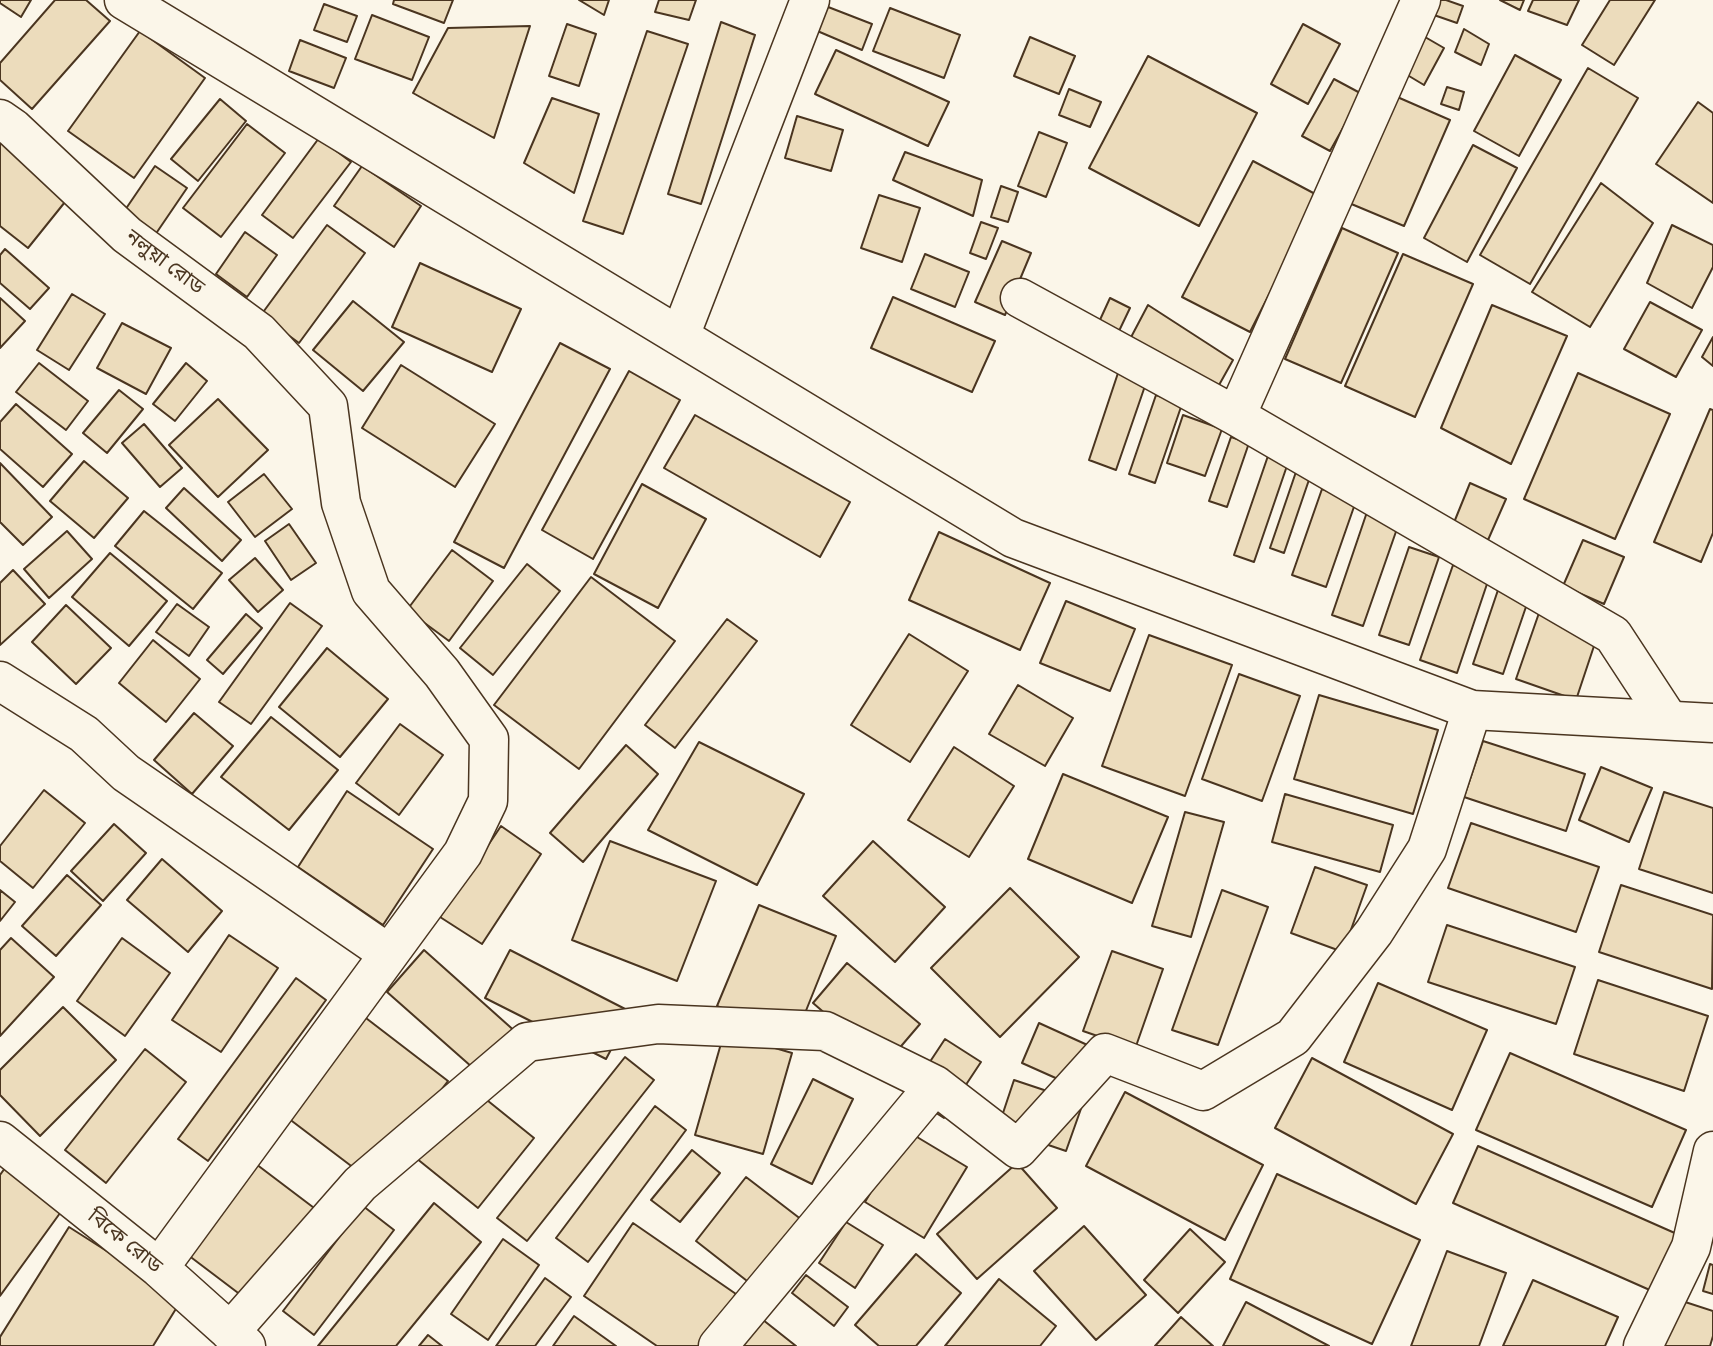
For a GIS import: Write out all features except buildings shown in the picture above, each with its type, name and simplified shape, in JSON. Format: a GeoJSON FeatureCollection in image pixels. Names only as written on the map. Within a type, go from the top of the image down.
{"type":"FeatureCollection","features":[{"type":"Feature","properties":{"kind":"street"},"geometry":{"type":"LineString","coordinates":[[124,0],[1013,538],[1472,710],[1713,723]]}},
{"type":"Feature","properties":{"kind":"street"},"geometry":{"type":"LineString","coordinates":[[680,336],[810,0]]}},
{"type":"Feature","properties":{"kind":"street"},"geometry":{"type":"LineString","coordinates":[[1236,416],[1421,0]]}},
{"type":"Feature","properties":{"kind":"street","name":"নলুয়া রোড"},"geometry":{"type":"LineString","coordinates":[[0,119],[13,128],[127,235],[258,332],[328,406],[341,503],[371,590],[442,673],[489,739],[488,801],[463,853],[389,954]]}},
{"type":"Feature","properties":{"kind":"street"},"geometry":{"type":"LineString","coordinates":[[1020,298],[1236,416],[1613,635],[1668,719]]}},
{"type":"Feature","properties":{"kind":"street"},"geometry":{"type":"LineString","coordinates":[[0,681],[84,734],[126,773],[389,954],[159,1268]]}},
{"type":"Feature","properties":{"kind":"street"},"geometry":{"type":"LineString","coordinates":[[238,1339],[360,1184],[527,1042],[658,1024],[825,1031],[935,1085],[1018,1149],[1105,1052],[1203,1091],[1293,1038],[1374,932],[1427,849],[1472,710]]}},
{"type":"Feature","properties":{"kind":"street"},"geometry":{"type":"LineString","coordinates":[[718,1346],[935,1085]]}},
{"type":"Feature","properties":{"kind":"street","name":"বিকে রোড"},"geometry":{"type":"LineString","coordinates":[[0,1141],[159,1268],[238,1339]]}},
{"type":"Feature","properties":{"kind":"street"},"geometry":{"type":"LineString","coordinates":[[1643,1346],[1691,1247],[1713,1151]]}}]}
